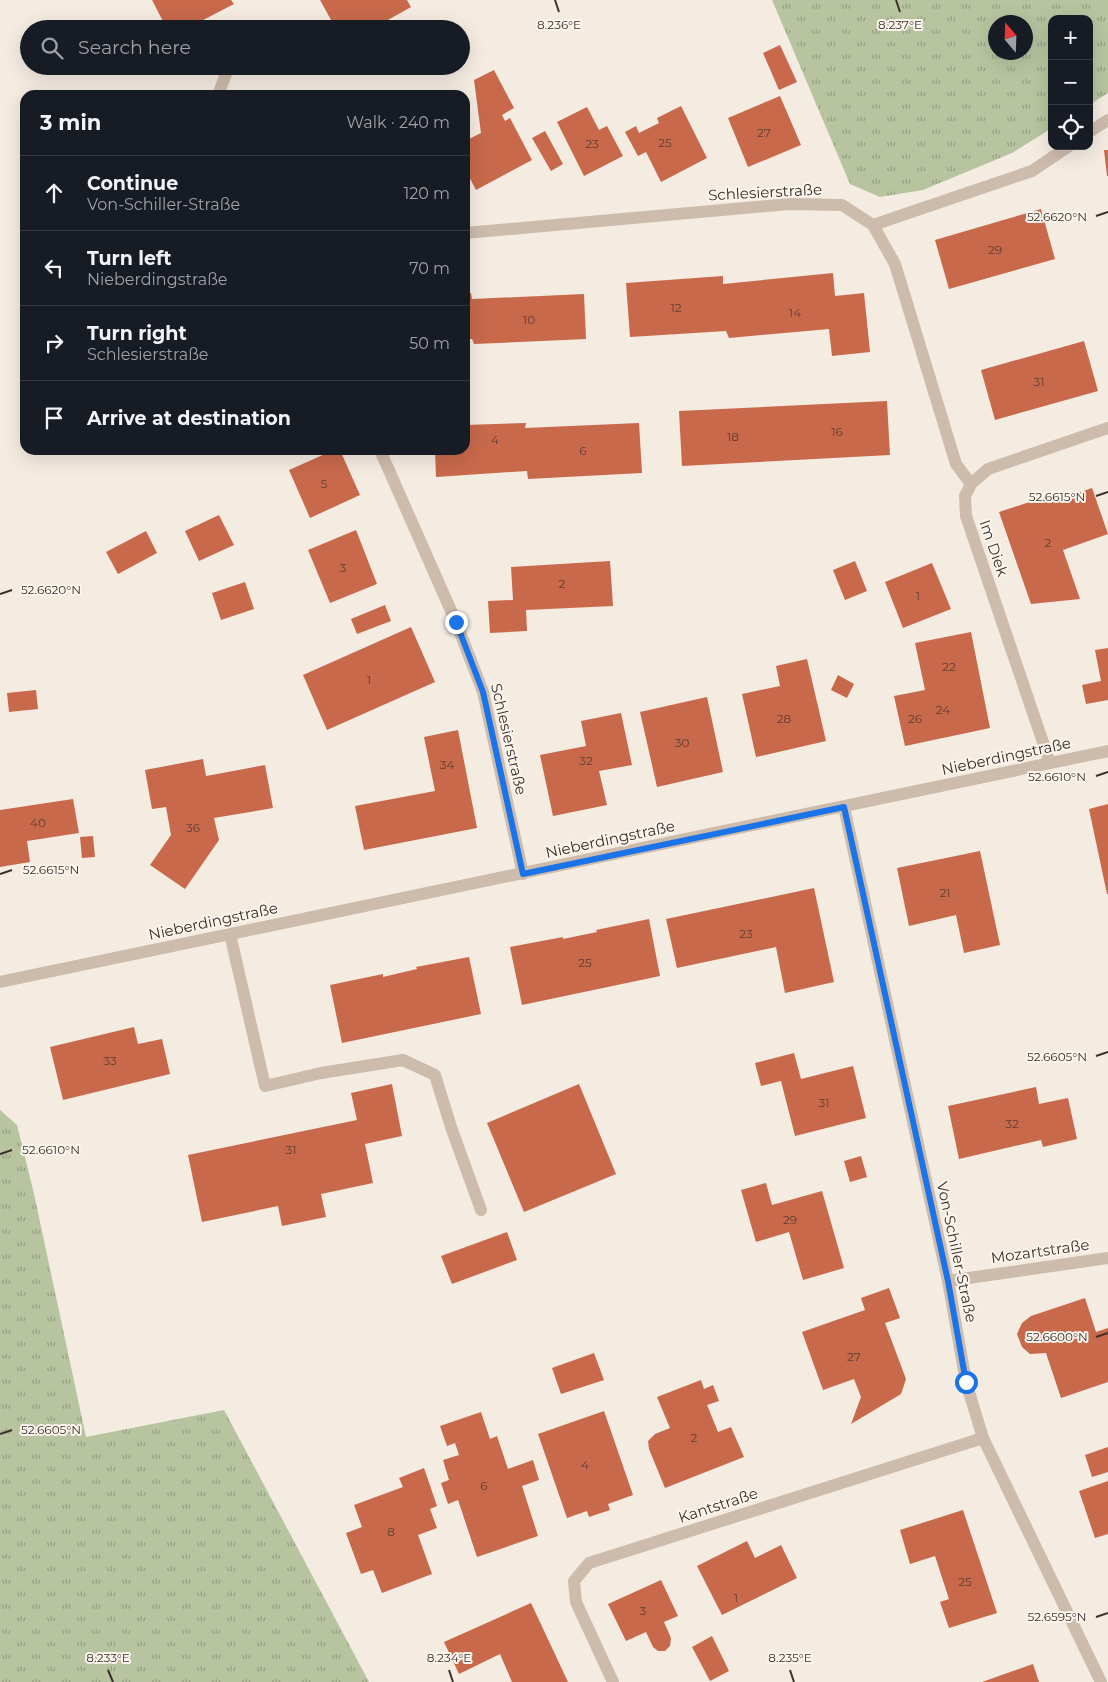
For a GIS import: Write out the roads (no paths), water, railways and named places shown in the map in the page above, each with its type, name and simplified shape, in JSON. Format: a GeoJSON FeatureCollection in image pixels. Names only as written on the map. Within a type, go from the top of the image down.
{"type":"FeatureCollection","features":[{"type":"Feature","properties":{"kind":"street"},"geometry":{"type":"LineString","coordinates":[[220,90],[226,75]]}},
{"type":"Feature","properties":{"kind":"street"},"geometry":{"type":"LineString","coordinates":[[1093,129],[1108,120]]}},
{"type":"Feature","properties":{"kind":"street"},"geometry":{"type":"LineString","coordinates":[[873,225],[1032,171],[1063,150]]}},
{"type":"Feature","properties":{"kind":"street","name":"Schlesierstraße"},"geometry":{"type":"LineString","coordinates":[[470,233],[790,204],[842,205],[873,225],[895,264],[956,464],[971,484]]}},
{"type":"Feature","properties":{"kind":"street"},"geometry":{"type":"LineString","coordinates":[[971,484],[988,469],[1108,428]]}},
{"type":"Feature","properties":{"kind":"street","name":"Schlesierstraße"},"geometry":{"type":"LineString","coordinates":[[382,455],[456,622],[483,692],[523,874]]}},
{"type":"Feature","properties":{"kind":"street","name":"Im Diek"},"geometry":{"type":"LineString","coordinates":[[971,484],[965,496],[966,516],[1050,763]]}},
{"type":"Feature","properties":{"kind":"street","name":"Nieberdingstraße"},"geometry":{"type":"LineString","coordinates":[[0,982],[1108,751]]}},
{"type":"Feature","properties":{"kind":"street","name":"Von-Schiller-Straße"},"geometry":{"type":"LineString","coordinates":[[844,807],[948,1281],[966,1382],[983,1438],[1101,1682]]}},
{"type":"Feature","properties":{"kind":"street"},"geometry":{"type":"LineString","coordinates":[[230,934],[265,1086],[321,1073],[403,1060],[435,1075],[451,1127],[481,1210]]}},
{"type":"Feature","properties":{"kind":"street","name":"Mozartstraße"},"geometry":{"type":"LineString","coordinates":[[948,1281],[1108,1258]]}},
{"type":"Feature","properties":{"kind":"street","name":"Kantstraße"},"geometry":{"type":"LineString","coordinates":[[613,1682],[576,1602],[574,1581],[589,1563],[983,1438]]}}]}
